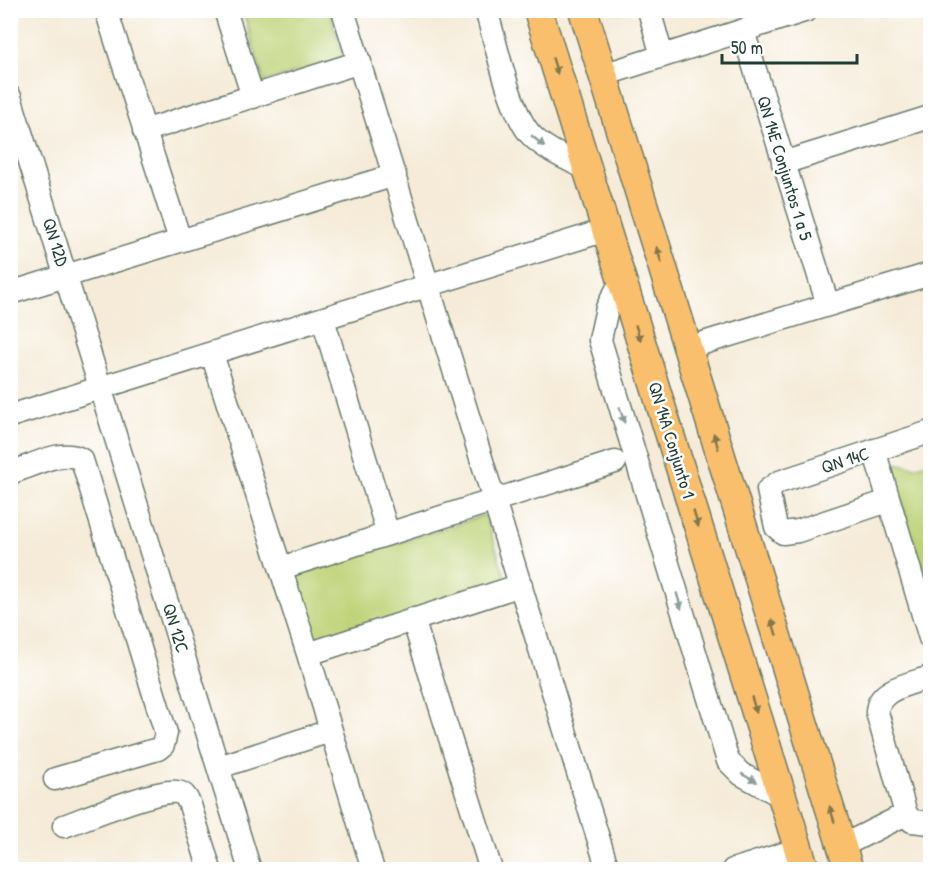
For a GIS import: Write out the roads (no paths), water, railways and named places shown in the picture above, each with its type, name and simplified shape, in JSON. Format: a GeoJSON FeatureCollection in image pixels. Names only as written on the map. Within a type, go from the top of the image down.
{"type":"FeatureCollection","features":[{"type":"Feature","properties":{"kind":"main road","name":"QN 14A Conjunto 1"},"geometry":{"type":"LineString","coordinates":[[538,10],[802,859]]}},
{"type":"Feature","properties":{"kind":"main road"},"geometry":{"type":"LineString","coordinates":[[583,10],[845,858]]}},
{"type":"Feature","properties":{"kind":"street"},"geometry":{"type":"LineString","coordinates":[[106,10],[180,240]]}},
{"type":"Feature","properties":{"kind":"street"},"geometry":{"type":"LineString","coordinates":[[225,10],[253,97]]}},
{"type":"Feature","properties":{"kind":"street"},"geometry":{"type":"LineString","coordinates":[[343,10],[608,870]]}},
{"type":"Feature","properties":{"kind":"street"},"geometry":{"type":"LineString","coordinates":[[486,10],[516,111],[530,134],[544,147],[587,170]]}},
{"type":"Feature","properties":{"kind":"street"},"geometry":{"type":"LineString","coordinates":[[649,10],[663,56]]}},
{"type":"Feature","properties":{"kind":"street"},"geometry":{"type":"LineString","coordinates":[[603,75],[807,10]]}},
{"type":"Feature","properties":{"kind":"street","name":"QN 14E Conjuntos 1 a 5"},"geometry":{"type":"LineString","coordinates":[[743,31],[828,305]]}},
{"type":"Feature","properties":{"kind":"street"},"geometry":{"type":"LineString","coordinates":[[144,131],[360,62]]}},
{"type":"Feature","properties":{"kind":"street","name":"QN 12D"},"geometry":{"type":"LineString","coordinates":[[10,97],[100,388]]}},
{"type":"Feature","properties":{"kind":"street"},"geometry":{"type":"LineString","coordinates":[[783,163],[930,117]]}},
{"type":"Feature","properties":{"kind":"street"},"geometry":{"type":"LineString","coordinates":[[10,293],[395,176]]}},
{"type":"Feature","properties":{"kind":"street"},"geometry":{"type":"LineString","coordinates":[[10,416],[606,230]]}},
{"type":"Feature","properties":{"kind":"street"},"geometry":{"type":"LineString","coordinates":[[687,348],[930,274]]}},
{"type":"Feature","properties":{"kind":"street"},"geometry":{"type":"LineString","coordinates":[[622,280],[601,325],[600,340],[729,761],[735,770],[782,796]]}},
{"type":"Feature","properties":{"kind":"street"},"geometry":{"type":"LineString","coordinates":[[323,319],[388,534]]}},
{"type":"Feature","properties":{"kind":"street"},"geometry":{"type":"LineString","coordinates":[[212,354],[308,654],[373,870]]}},
{"type":"Feature","properties":{"kind":"street","name":"QN 12C"},"geometry":{"type":"LineString","coordinates":[[100,388],[250,870]]}},
{"type":"Feature","properties":{"kind":"street","name":"QN 14C"},"geometry":{"type":"LineString","coordinates":[[888,501],[798,531],[783,533],[776,527],[768,490],[778,482],[930,432]]}},
{"type":"Feature","properties":{"kind":"street"},"geometry":{"type":"LineString","coordinates":[[874,450],[930,638]]}},
{"type":"Feature","properties":{"kind":"street"},"geometry":{"type":"LineString","coordinates":[[10,473],[60,456],[77,456],[82,460],[166,733],[163,745],[158,749],[55,779]]}},
{"type":"Feature","properties":{"kind":"street"},"geometry":{"type":"LineString","coordinates":[[281,568],[615,462]]}},
{"type":"Feature","properties":{"kind":"street"},"geometry":{"type":"LineString","coordinates":[[308,654],[521,585]]}},
{"type":"Feature","properties":{"kind":"street"},"geometry":{"type":"LineString","coordinates":[[413,619],[491,870]]}},
{"type":"Feature","properties":{"kind":"street"},"geometry":{"type":"LineString","coordinates":[[930,677],[886,693],[877,704],[879,724],[906,814],[912,821],[930,823]]}},
{"type":"Feature","properties":{"kind":"street"},"geometry":{"type":"LineString","coordinates":[[219,767],[330,731]]}},
{"type":"Feature","properties":{"kind":"street"},"geometry":{"type":"LineString","coordinates":[[64,826],[146,799],[177,792],[185,795],[190,805],[210,870]]}},
{"type":"Feature","properties":{"kind":"street"},"geometry":{"type":"LineString","coordinates":[[845,858],[906,814]]}},
{"type":"Feature","properties":{"kind":"street"},"geometry":{"type":"LineString","coordinates":[[734,870],[802,859]]}}]}
